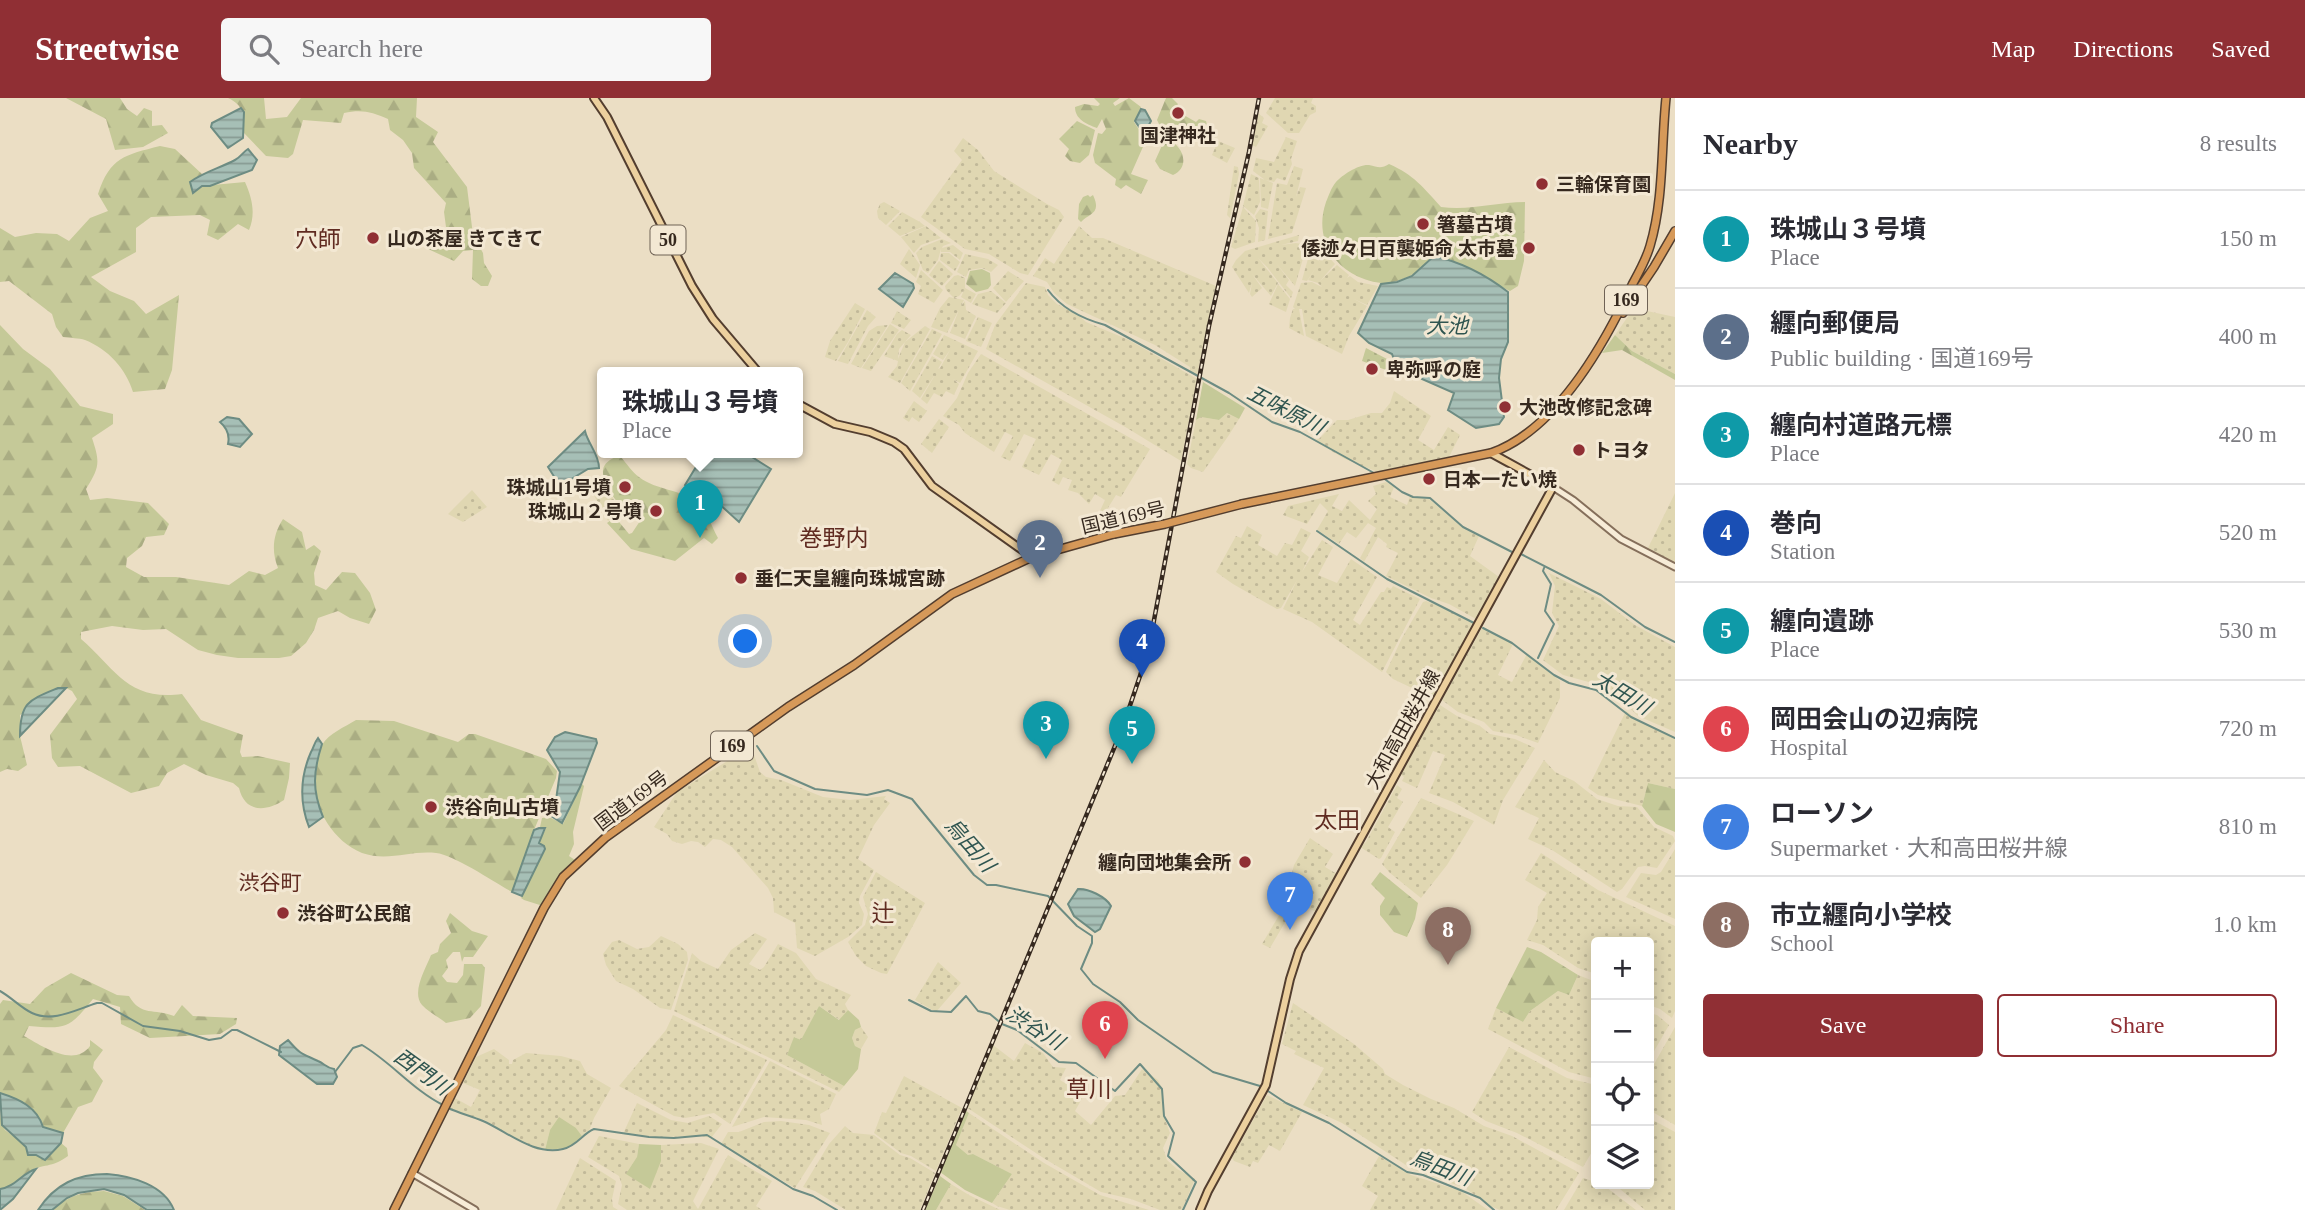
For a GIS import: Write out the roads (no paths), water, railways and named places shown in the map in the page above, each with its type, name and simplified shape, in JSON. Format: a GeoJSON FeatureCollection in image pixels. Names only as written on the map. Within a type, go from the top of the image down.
{"type":"FeatureCollection","features":[{"type":"Feature","properties":{"kind":"highway","name":"国道169号"},"geometry":{"type":"LineString","coordinates":[[394,1210],[544,908],[564,877],[605,838],[725,751],[952,594],[1032,557],[1114,534],[1242,504],[1491,453],[1515,442],[1542,421],[1577,378],[1612,328],[1650,246],[1662,162],[1666,98]]}},
{"type":"Feature","properties":{"kind":"highway","name":"169"},"geometry":{"type":"LineString","coordinates":[[1612,328],[1675,231]]}},
{"type":"Feature","properties":{"kind":"main road","name":"50"},"geometry":{"type":"LineString","coordinates":[[594,98],[607,117],[692,286],[713,319],[754,367]]}},
{"type":"Feature","properties":{"kind":"main road"},"geometry":{"type":"LineString","coordinates":[[803,407],[835,424],[870,432],[894,442],[904,449],[932,486],[1032,557]]}},
{"type":"Feature","properties":{"kind":"main road"},"geometry":{"type":"LineString","coordinates":[[1491,453],[1553,487]]}},
{"type":"Feature","properties":{"kind":"main road","name":"大和高田桜井線"},"geometry":{"type":"LineString","coordinates":[[1200,1210],[1266,1085],[1299,951],[1553,487]]}},
{"type":"Feature","properties":{"kind":"street"},"geometry":{"type":"LineString","coordinates":[[1553,487],[1621,539],[1675,567]]}},
{"type":"Feature","properties":{"kind":"street"},"geometry":{"type":"LineString","coordinates":[[412,1173],[475,1210]]}},
{"type":"Feature","properties":{"kind":"water"},"geometry":{"type":"Polygon","coordinates":[[[241,108],[244,112],[243,138],[228,148],[211,127],[212,123],[241,108]]]}},
{"type":"Feature","properties":{"kind":"water"},"geometry":{"type":"Polygon","coordinates":[[[1141,109],[1145,110],[1151,121],[1144,134],[1135,121],[1141,109]]]}},
{"type":"Feature","properties":{"kind":"water"},"geometry":{"type":"Polygon","coordinates":[[[248,149],[257,160],[252,170],[210,186],[202,186],[193,193],[190,182],[235,160],[248,149]]]}},
{"type":"Feature","properties":{"kind":"water","name":"大池"},"geometry":{"type":"Polygon","coordinates":[[[1434,256],[1473,270],[1508,292],[1508,342],[1501,359],[1499,378],[1504,417],[1499,424],[1476,428],[1448,410],[1454,393],[1397,368],[1392,354],[1369,343],[1358,333],[1381,284],[1412,276],[1434,256]]]}},
{"type":"Feature","properties":{"kind":"water"},"geometry":{"type":"Polygon","coordinates":[[[895,273],[913,284],[914,288],[903,307],[879,289],[895,273]]]}},
{"type":"Feature","properties":{"kind":"water"},"geometry":{"type":"Polygon","coordinates":[[[227,417],[239,419],[252,434],[240,447],[228,444],[227,432],[220,422],[227,417]]]}},
{"type":"Feature","properties":{"kind":"water"},"geometry":{"type":"Polygon","coordinates":[[[585,431],[599,468],[588,469],[560,486],[548,467],[585,431]]]}},
{"type":"Feature","properties":{"kind":"water"},"geometry":{"type":"Polygon","coordinates":[[[701,458],[754,458],[771,469],[739,522],[705,491],[693,492],[685,485],[701,458]]]}},
{"type":"Feature","properties":{"kind":"water"},"geometry":{"type":"Polygon","coordinates":[[[58,688],[66,688],[20,736],[24,709],[33,699],[58,688]]]}},
{"type":"Feature","properties":{"kind":"water"},"geometry":{"type":"Polygon","coordinates":[[[565,732],[596,739],[597,743],[562,823],[548,814],[556,800],[560,772],[547,750],[555,737],[565,732]]]}},
{"type":"Feature","properties":{"kind":"water"},"geometry":{"type":"Polygon","coordinates":[[[318,738],[322,744],[315,772],[315,789],[323,817],[309,827],[302,798],[303,780],[307,761],[318,738]]]}},
{"type":"Feature","properties":{"kind":"water"},"geometry":{"type":"Polygon","coordinates":[[[545,828],[539,843],[545,849],[522,896],[512,892],[534,830],[545,828]]]}},
{"type":"Feature","properties":{"kind":"water"},"geometry":{"type":"Polygon","coordinates":[[[1078,889],[1096,894],[1111,906],[1100,929],[1095,932],[1074,916],[1068,904],[1078,889]]]}},
{"type":"Feature","properties":{"kind":"water"},"geometry":{"type":"Polygon","coordinates":[[[288,1040],[302,1053],[334,1069],[337,1077],[333,1084],[317,1084],[279,1055],[280,1046],[288,1040]]]}},
{"type":"Feature","properties":{"kind":"water"},"geometry":{"type":"Polygon","coordinates":[[[0,1093],[32,1109],[43,1127],[63,1133],[61,1143],[45,1160],[36,1155],[28,1155],[26,1147],[2,1125],[0,1093]]]}},
{"type":"Feature","properties":{"kind":"water"},"geometry":{"type":"Polygon","coordinates":[[[36,1169],[13,1199],[0,1210],[0,1189],[10,1186],[36,1169]]]}},
{"type":"Feature","properties":{"kind":"water"},"geometry":{"type":"Polygon","coordinates":[[[107,1174],[146,1183],[163,1194],[174,1210],[147,1210],[124,1195],[104,1189],[78,1193],[52,1210],[38,1210],[52,1193],[68,1182],[86,1176],[107,1174]]]}},
{"type":"Feature","properties":{"kind":"waterway","name":"五味原川"},"geometry":{"type":"LineString","coordinates":[[1048,290],[1060,303],[1074,312],[1105,325],[1229,393],[1272,422],[1300,432],[1374,473]]}},
{"type":"Feature","properties":{"kind":"waterway","name":"五味原川"},"geometry":{"type":"LineString","coordinates":[[1382,477],[1413,497],[1430,498],[1463,527],[1512,552]]}},
{"type":"Feature","properties":{"kind":"waterway","name":"太田川"},"geometry":{"type":"LineString","coordinates":[[1317,531],[1387,579],[1474,623]]}},
{"type":"Feature","properties":{"kind":"waterway"},"geometry":{"type":"LineString","coordinates":[[1521,554],[1601,595],[1645,627],[1675,642]]}},
{"type":"Feature","properties":{"kind":"waterway","name":"五味原川"},"geometry":{"type":"LineString","coordinates":[[1538,658],[1554,624],[1545,611],[1551,584],[1543,571],[1544,568]]}},
{"type":"Feature","properties":{"kind":"waterway","name":"太田川"},"geometry":{"type":"LineString","coordinates":[[1483,628],[1512,643],[1554,675],[1569,683],[1596,690],[1631,717],[1675,738]]}},
{"type":"Feature","properties":{"kind":"waterway","name":"烏田川"},"geometry":{"type":"LineString","coordinates":[[757,746],[774,771],[815,789],[867,795],[888,790],[912,799],[974,875],[987,885],[1048,896],[1077,926],[1092,936],[1092,943],[1081,969],[1093,984],[1120,1002],[1138,1020],[1213,1072],[1260,1086]]}},
{"type":"Feature","properties":{"kind":"waterway","name":"西門川"},"geometry":{"type":"LineString","coordinates":[[0,991],[28,1011],[40,1016],[57,1016],[102,1003],[143,1026],[180,1031],[209,1040],[221,1038],[232,1030],[237,1030],[281,1052]]}},
{"type":"Feature","properties":{"kind":"waterway","name":"渋谷川"},"geometry":{"type":"LineString","coordinates":[[909,1000],[931,1011],[951,1012],[966,996],[978,1011],[990,1014],[1002,1024],[1017,1030],[1059,1062],[1076,1063],[1115,1091],[1140,1064],[1162,1089],[1164,1116],[1174,1133],[1168,1156],[1196,1182],[1183,1210]]}},
{"type":"Feature","properties":{"kind":"waterway","name":"西門川"},"geometry":{"type":"LineString","coordinates":[[335,1072],[353,1048],[362,1045],[443,1105]]}},
{"type":"Feature","properties":{"kind":"waterway","name":"烏田川"},"geometry":{"type":"LineString","coordinates":[[1268,1091],[1286,1103],[1329,1123],[1407,1172],[1423,1175],[1480,1198],[1494,1210]]}},
{"type":"Feature","properties":{"kind":"waterway","name":"西門川"},"geometry":{"type":"LineString","coordinates":[[448,1108],[542,1149],[563,1149],[594,1129],[649,1137],[707,1135],[793,1189],[813,1196],[837,1210]]}},
{"type":"Feature","properties":{"kind":"railway"},"geometry":{"type":"LineString","coordinates":[[923,1210],[1122,729],[1140,676],[1152,631],[1209,326],[1259,98]]}},
{"type":"Feature","properties":{"kind":"place","name":"国津神社"},"geometry":{"type":"Point","coordinates":[1178,113]}},
{"type":"Feature","properties":{"kind":"place","name":"三輪保育園"},"geometry":{"type":"Point","coordinates":[1542,184]}},
{"type":"Feature","properties":{"kind":"place","name":"箸墓古墳"},"geometry":{"type":"Point","coordinates":[1423,224]}},
{"type":"Feature","properties":{"kind":"place","name":"山の茶屋 きてきて"},"geometry":{"type":"Point","coordinates":[373,238]}},
{"type":"Feature","properties":{"kind":"place","name":"倭迹々日百襲姫命 太市墓"},"geometry":{"type":"Point","coordinates":[1529,248]}},
{"type":"Feature","properties":{"kind":"place","name":"卑弥呼の庭"},"geometry":{"type":"Point","coordinates":[1372,369]}},
{"type":"Feature","properties":{"kind":"place","name":"大池改修記念碑"},"geometry":{"type":"Point","coordinates":[1505,407]}},
{"type":"Feature","properties":{"kind":"place","name":"トヨタ"},"geometry":{"type":"Point","coordinates":[1579,450]}},
{"type":"Feature","properties":{"kind":"place","name":"日本一たい焼"},"geometry":{"type":"Point","coordinates":[1429,479]}},
{"type":"Feature","properties":{"kind":"place","name":"珠城山1号墳"},"geometry":{"type":"Point","coordinates":[625,487]}},
{"type":"Feature","properties":{"kind":"place","name":"珠城山２号墳"},"geometry":{"type":"Point","coordinates":[656,511]}},
{"type":"Feature","properties":{"kind":"place","name":"珠城山３号墳"},"geometry":{"type":"Point","coordinates":[700,538]}},
{"type":"Feature","properties":{"kind":"place","name":"垂仁天皇纏向珠城宮跡"},"geometry":{"type":"Point","coordinates":[741,578]}},
{"type":"Feature","properties":{"kind":"place","name":"纒向郵便局"},"geometry":{"type":"Point","coordinates":[1040,578]}},
{"type":"Feature","properties":{"kind":"place","name":"巻向"},"geometry":{"type":"Point","coordinates":[1142,677]}},
{"type":"Feature","properties":{"kind":"place","name":"纏向村道路元標"},"geometry":{"type":"Point","coordinates":[1046,759]}},
{"type":"Feature","properties":{"kind":"place","name":"纏向遺跡"},"geometry":{"type":"Point","coordinates":[1132,764]}},
{"type":"Feature","properties":{"kind":"place","name":"渋谷向山古墳"},"geometry":{"type":"Point","coordinates":[431,807]}},
{"type":"Feature","properties":{"kind":"place","name":"纏向団地集会所"},"geometry":{"type":"Point","coordinates":[1245,862]}},
{"type":"Feature","properties":{"kind":"place","name":"渋谷町公民館"},"geometry":{"type":"Point","coordinates":[283,913]}},
{"type":"Feature","properties":{"kind":"place","name":"ローソン"},"geometry":{"type":"Point","coordinates":[1290,930]}},
{"type":"Feature","properties":{"kind":"place","name":"市立纒向小学校"},"geometry":{"type":"Point","coordinates":[1448,965]}},
{"type":"Feature","properties":{"kind":"place","name":"岡田会山の辺病院"},"geometry":{"type":"Point","coordinates":[1105,1059]}},
{"type":"Feature","properties":{"kind":"district","name":"穴師"},"geometry":{"type":"Point","coordinates":[318,239]}},
{"type":"Feature","properties":{"kind":"district","name":"巻野内"},"geometry":{"type":"Point","coordinates":[834,538]}},
{"type":"Feature","properties":{"kind":"district","name":"太田"},"geometry":{"type":"Point","coordinates":[1337,820]}},
{"type":"Feature","properties":{"kind":"district","name":"渋谷町"},"geometry":{"type":"Point","coordinates":[270,883]}},
{"type":"Feature","properties":{"kind":"district","name":"辻"},"geometry":{"type":"Point","coordinates":[883,913]}},
{"type":"Feature","properties":{"kind":"district","name":"草川"},"geometry":{"type":"Point","coordinates":[1089,1089]}}]}
